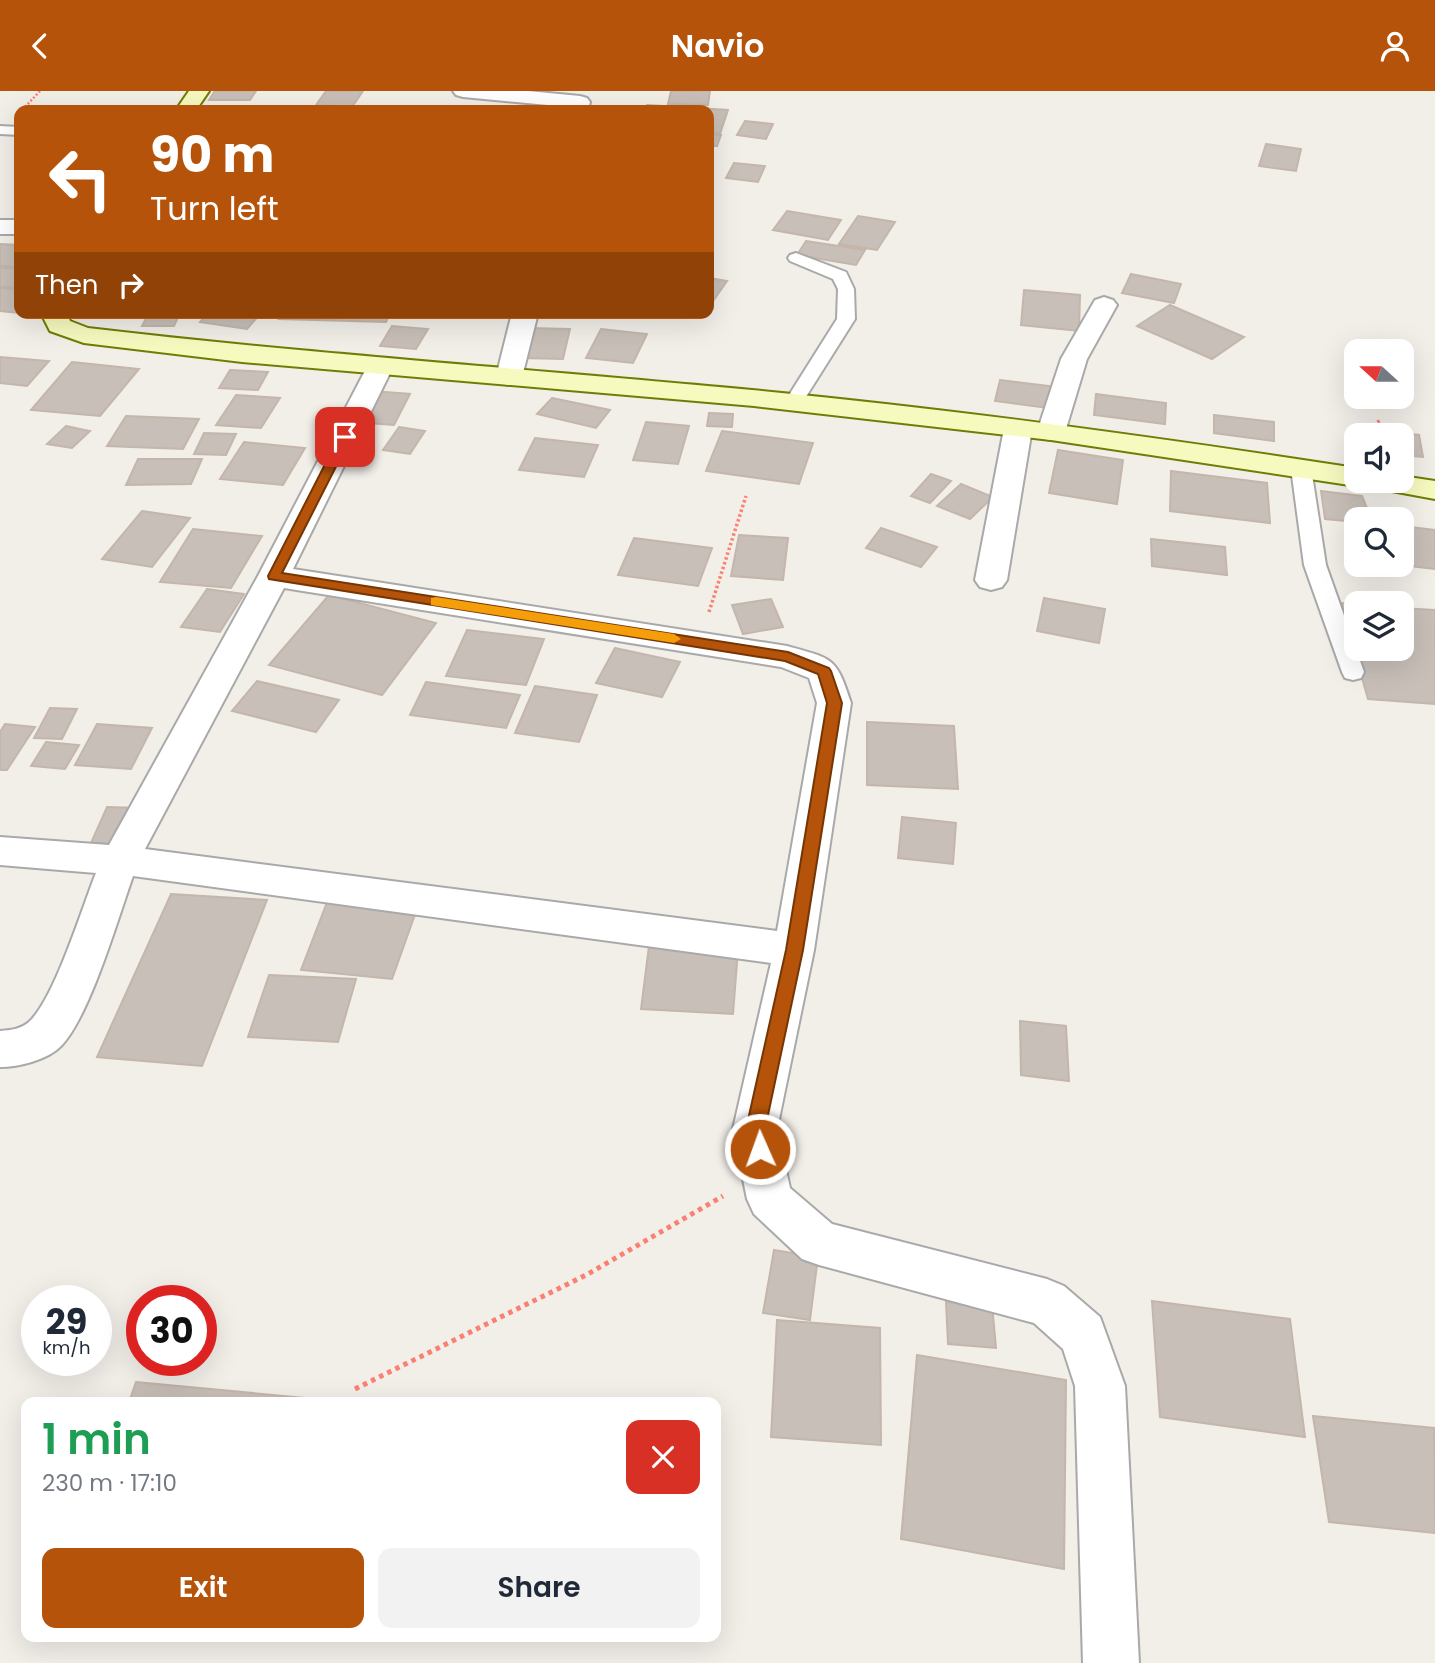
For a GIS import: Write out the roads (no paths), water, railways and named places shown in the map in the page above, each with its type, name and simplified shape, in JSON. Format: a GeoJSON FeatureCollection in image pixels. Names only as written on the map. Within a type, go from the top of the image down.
{"type":"FeatureCollection","features":[{"type":"Feature","properties":{"kind":"street"},"geometry":{"type":"LineString","coordinates":[[463,91],[579,101]]}},
{"type":"Feature","properties":{"kind":"street"},"geometry":{"type":"LineString","coordinates":[[1051,432],[1074,359],[1104,305]]}},
{"type":"Feature","properties":{"kind":"street"},"geometry":{"type":"LineString","coordinates":[[56,319],[59,326],[84,335],[380,367],[793,403],[1051,432],[1344,475]]}},
{"type":"Feature","properties":{"kind":"street"},"geometry":{"type":"LineString","coordinates":[[509,377],[524,319]]}},
{"type":"Feature","properties":{"kind":"street"},"geometry":{"type":"LineString","coordinates":[[0,1049],[16,1049],[46,1033],[62,1008],[120,860],[274,576],[380,367]]}},
{"type":"Feature","properties":{"kind":"street"},"geometry":{"type":"LineString","coordinates":[[992,580],[1018,429]]}},
{"type":"Feature","properties":{"kind":"street"},"geometry":{"type":"LineString","coordinates":[[1414,487],[1435,490]]}},
{"type":"Feature","properties":{"kind":"street"},"geometry":{"type":"LineString","coordinates":[[274,576],[788,656],[824,671],[834,703],[794,950],[755,1129],[770,1199],[819,1243],[1046,1303],[1083,1334],[1100,1386],[1111,1663]]}},
{"type":"Feature","properties":{"kind":"street"},"geometry":{"type":"LineString","coordinates":[[0,851],[120,860],[794,950]]}},
{"type":"Feature","properties":{"kind":"lane"},"geometry":{"type":"LineString","coordinates":[[793,403],[846,319],[846,289],[840,276],[796,258]]}},
{"type":"Feature","properties":{"kind":"lane"},"geometry":{"type":"LineString","coordinates":[[1301,468],[1315,565],[1353,672]]}}]}
